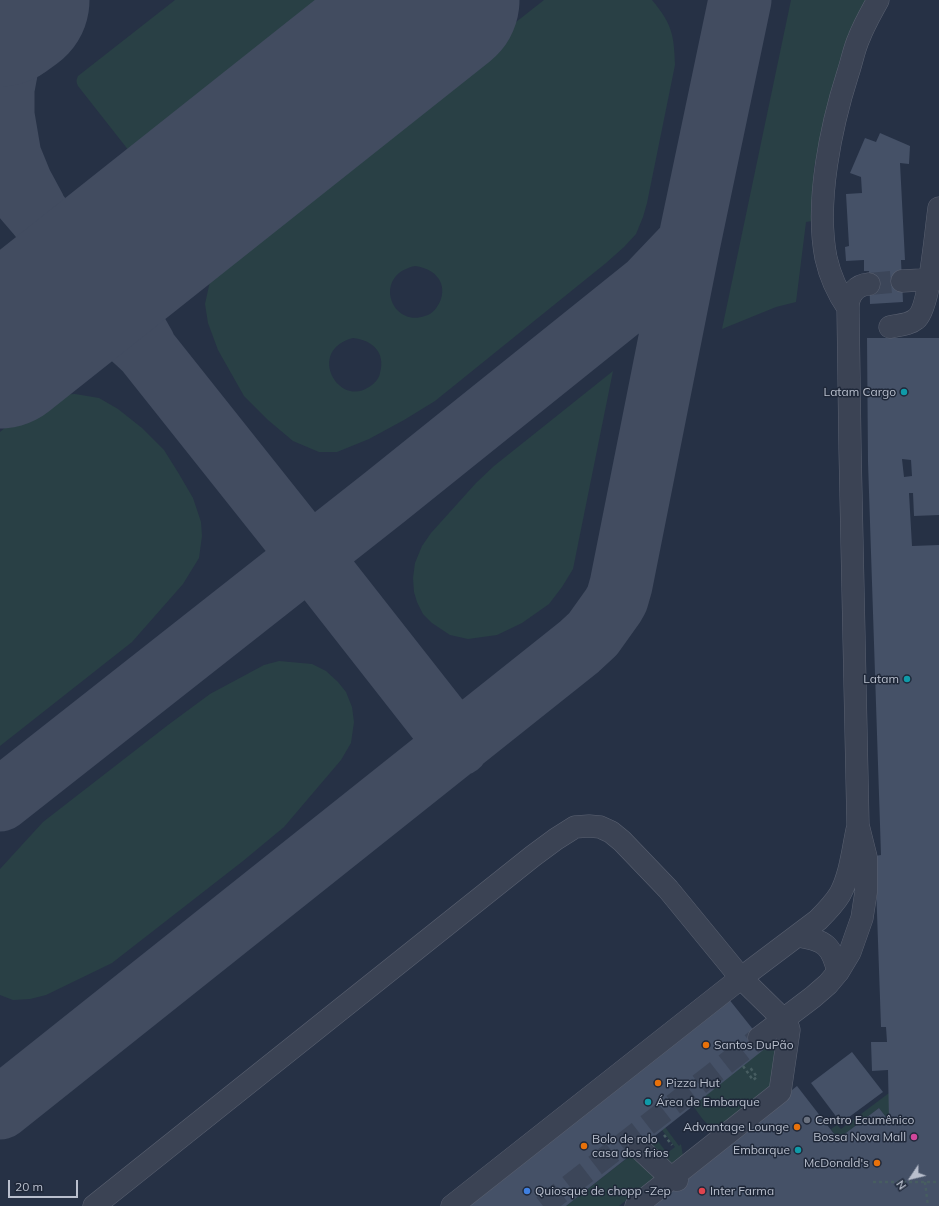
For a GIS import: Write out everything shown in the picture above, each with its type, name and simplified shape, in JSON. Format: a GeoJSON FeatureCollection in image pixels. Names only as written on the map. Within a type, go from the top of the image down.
{"type":"FeatureCollection","features":[{"type":"Feature","properties":{"kind":"lane"},"geometry":{"type":"LineString","coordinates":[[848,308],[835,287],[826,257],[823,219],[824,186],[834,127],[844,87],[859,39],[878,0]]}},
{"type":"Feature","properties":{"kind":"lane"},"geometry":{"type":"LineString","coordinates":[[890,327],[917,319],[923,307],[934,279],[939,208]]}},
{"type":"Feature","properties":{"kind":"lane"},"geometry":{"type":"LineString","coordinates":[[902,281],[934,279]]}},
{"type":"Feature","properties":{"kind":"lane"},"geometry":{"type":"LineString","coordinates":[[759,1038],[813,997],[838,972],[850,952],[865,906],[866,857],[858,825],[848,300],[859,286],[869,284]]}},
{"type":"Feature","properties":{"kind":"lane"},"geometry":{"type":"LineString","coordinates":[[452,1206],[741,978],[818,920],[840,893],[847,876],[858,825]]}},
{"type":"Feature","properties":{"kind":"lane"},"geometry":{"type":"LineString","coordinates":[[94,1206],[533,856],[575,827],[588,826],[600,827],[611,832],[622,841],[668,889],[741,978],[784,1019],[789,1030],[779,1096],[674,1179],[636,1206]]}},
{"type":"Feature","properties":{"kind":"lane"},"geometry":{"type":"LineString","coordinates":[[798,936],[810,938],[823,943],[833,954],[838,972]]}},
{"type":"Feature","properties":{"kind":"lane"},"geometry":{"type":"LineString","coordinates":[[639,1148],[674,1179]]}},
{"type":"Feature","properties":{"kind":"path"},"geometry":{"type":"LineString","coordinates":[[743,1066],[753,1080],[757,1077],[749,1066]]}},
{"type":"Feature","properties":{"kind":"path"},"geometry":{"type":"LineString","coordinates":[[873,1182],[939,1182]]}},
{"type":"Feature","properties":{"kind":"path"},"geometry":{"type":"LineString","coordinates":[[925,1182],[928,1206]]}},
{"type":"Feature","properties":{"kind":"green space"},"geometry":{"type":"Polygon","coordinates":[[[175,0],[335,0],[141,153],[133,156],[78,86],[77,79],[78,76],[175,0]]]}},
{"type":"Feature","properties":{"kind":"green space"},"geometry":{"type":"Polygon","coordinates":[[[544,0],[652,0],[668,23],[673,37],[675,65],[647,203],[636,234],[606,263],[435,401],[369,439],[337,452],[319,452],[293,441],[268,420],[244,396],[218,350],[208,323],[205,304],[210,281],[217,265],[240,239],[544,0]],[[415,266],[402,271],[394,279],[390,289],[391,299],[396,308],[403,315],[413,318],[425,316],[433,312],[440,302],[442,292],[442,286],[437,276],[427,269],[415,266]],[[353,338],[339,344],[331,354],[329,364],[332,375],[338,384],[347,390],[357,391],[369,387],[377,379],[381,366],[381,359],[376,348],[371,344],[360,339],[353,338]]]}},
{"type":"Feature","properties":{"kind":"green space"},"geometry":{"type":"Polygon","coordinates":[[[791,0],[870,0],[836,86],[814,167],[812,221],[806,222],[796,302],[776,307],[722,329],[791,0]]]}},
{"type":"Feature","properties":{"kind":"green space"},"geometry":{"type":"Polygon","coordinates":[[[613,371],[573,569],[562,587],[549,604],[522,623],[497,635],[468,639],[450,635],[432,623],[423,614],[417,602],[414,592],[413,578],[415,563],[422,546],[431,533],[476,483],[494,466],[613,371]]]}},
{"type":"Feature","properties":{"kind":"green space"},"geometry":{"type":"Polygon","coordinates":[[[75,394],[99,398],[118,409],[142,428],[164,450],[193,498],[201,522],[202,536],[199,558],[183,584],[132,642],[0,746],[0,432],[21,414],[37,403],[55,396],[75,394]]]}},
{"type":"Feature","properties":{"kind":"green space"},"geometry":{"type":"Polygon","coordinates":[[[279,661],[312,664],[326,671],[346,692],[352,707],[354,722],[351,743],[341,760],[284,827],[243,861],[112,963],[46,995],[30,999],[13,1000],[0,995],[0,869],[43,822],[168,725],[210,694],[264,665],[279,661]]]}},
{"type":"Feature","properties":{"kind":"green space"},"geometry":{"type":"Polygon","coordinates":[[[774,1039],[778,1040],[773,1084],[719,1127],[710,1126],[693,1106],[765,1044],[774,1039]]]}},
{"type":"Feature","properties":{"kind":"green space"},"geometry":{"type":"Polygon","coordinates":[[[889,1093],[889,1121],[879,1108],[838,1139],[831,1129],[837,1125],[841,1129],[889,1093]]]}},
{"type":"Feature","properties":{"kind":"green space"},"geometry":{"type":"Polygon","coordinates":[[[665,1127],[679,1146],[681,1144],[683,1156],[670,1164],[643,1145],[654,1136],[667,1153],[675,1147],[662,1130],[665,1127]]]}},
{"type":"Feature","properties":{"kind":"green space"},"geometry":{"type":"Polygon","coordinates":[[[631,1155],[656,1177],[619,1206],[566,1206],[631,1155]]]}},
{"type":"Feature","properties":{"kind":"building"},"geometry":{"type":"Polygon","coordinates":[[[880,133],[910,146],[909,164],[900,163],[905,260],[901,260],[903,302],[870,304],[869,271],[864,271],[864,260],[846,261],[845,247],[849,246],[846,194],[862,193],[861,177],[850,173],[865,138],[876,142],[880,133]]]}},
{"type":"Feature","properties":{"kind":"building"},"geometry":{"type":"Polygon","coordinates":[[[867,338],[939,338],[939,515],[914,516],[913,493],[909,493],[912,546],[939,545],[939,1206],[646,1206],[797,1086],[838,1139],[879,1108],[889,1121],[888,1070],[872,1071],[871,1042],[887,1042],[886,1027],[881,1027],[875,856],[881,855],[868,462],[867,338]],[[902,459],[904,477],[912,476],[911,460],[902,459]]]}},
{"type":"Feature","properties":{"kind":"building","name":"Área de Embarque"},"geometry":{"type":"Polygon","coordinates":[[[728,998],[767,1047],[693,1106],[566,1206],[467,1206],[728,998]]]}},
{"type":"Feature","properties":{"kind":"building"},"geometry":{"type":"Polygon","coordinates":[[[852,1052],[883,1092],[841,1123],[811,1083],[852,1052]]]}},
{"type":"Feature","properties":{"kind":"taxiway"},"geometry":{"type":"LineString","coordinates":[[35,0],[24,16],[10,52],[3,89],[3,115],[10,156],[21,183],[35,209]]}},
{"type":"Feature","properties":{"kind":"taxiway"},"geometry":{"type":"LineString","coordinates":[[0,1108],[579,647],[593,634],[613,606],[617,599],[621,585],[689,243],[740,0]]}},
{"type":"Feature","properties":{"kind":"taxiway"},"geometry":{"type":"LineString","coordinates":[[0,173],[7,178],[37,213],[458,745]]}},
{"type":"Feature","properties":{"kind":"taxiway"},"geometry":{"type":"LineString","coordinates":[[145,347],[132,324],[128,307],[128,286],[134,265],[167,218]]}},
{"type":"Feature","properties":{"kind":"taxiway"},"geometry":{"type":"LineString","coordinates":[[0,800],[385,497],[649,285],[689,243]]}},
{"type":"Feature","properties":{"kind":"taxiway"},"geometry":{"type":"LineString","coordinates":[[17,337],[44,326],[70,319],[96,319],[109,323],[123,330],[144,348]]}},
{"type":"Feature","properties":{"kind":"runway"},"geometry":{"type":"LineString","coordinates":[[0,8],[11,0]]}},
{"type":"Feature","properties":{"kind":"runway"},"geometry":{"type":"LineString","coordinates":[[0,350],[441,0]]}},
{"type":"Feature","properties":{"kind":"tunnel"},"geometry":{"type":"LineString","coordinates":[[869,284],[902,281]]}},
{"type":"Feature","properties":{"kind":"tunnel"},"geometry":{"type":"LineString","coordinates":[[543,1206],[759,1038]]}},
{"type":"Feature","properties":{"kind":"place","name":"Latam Cargo"},"geometry":{"type":"Point","coordinates":[904,392]}},
{"type":"Feature","properties":{"kind":"place","name":"Latam"},"geometry":{"type":"Point","coordinates":[907,679]}},
{"type":"Feature","properties":{"kind":"place","name":"Santos DuPão"},"geometry":{"type":"Point","coordinates":[706,1045]}},
{"type":"Feature","properties":{"kind":"place","name":"Pizza Hut"},"geometry":{"type":"Point","coordinates":[658,1083]}},
{"type":"Feature","properties":{"kind":"place","name":"Área de Embarque"},"geometry":{"type":"Point","coordinates":[648,1102]}},
{"type":"Feature","properties":{"kind":"place","name":"Centro Ecumênico"},"geometry":{"type":"Point","coordinates":[807,1120]}},
{"type":"Feature","properties":{"kind":"place","name":"Advantage Lounge"},"geometry":{"type":"Point","coordinates":[797,1127]}},
{"type":"Feature","properties":{"kind":"place","name":"Bossa Nova Mall"},"geometry":{"type":"Point","coordinates":[914,1137]}},
{"type":"Feature","properties":{"kind":"place","name":"Bolo de rolo casa dos frios"},"geometry":{"type":"Point","coordinates":[584,1146]}},
{"type":"Feature","properties":{"kind":"place","name":"Embarque"},"geometry":{"type":"Point","coordinates":[798,1150]}},
{"type":"Feature","properties":{"kind":"place","name":"McDonald's"},"geometry":{"type":"Point","coordinates":[877,1163]}},
{"type":"Feature","properties":{"kind":"place","name":"Quiosque de chopp -Zep"},"geometry":{"type":"Point","coordinates":[527,1191]}},
{"type":"Feature","properties":{"kind":"place","name":"Inter Farma"},"geometry":{"type":"Point","coordinates":[702,1191]}}]}
